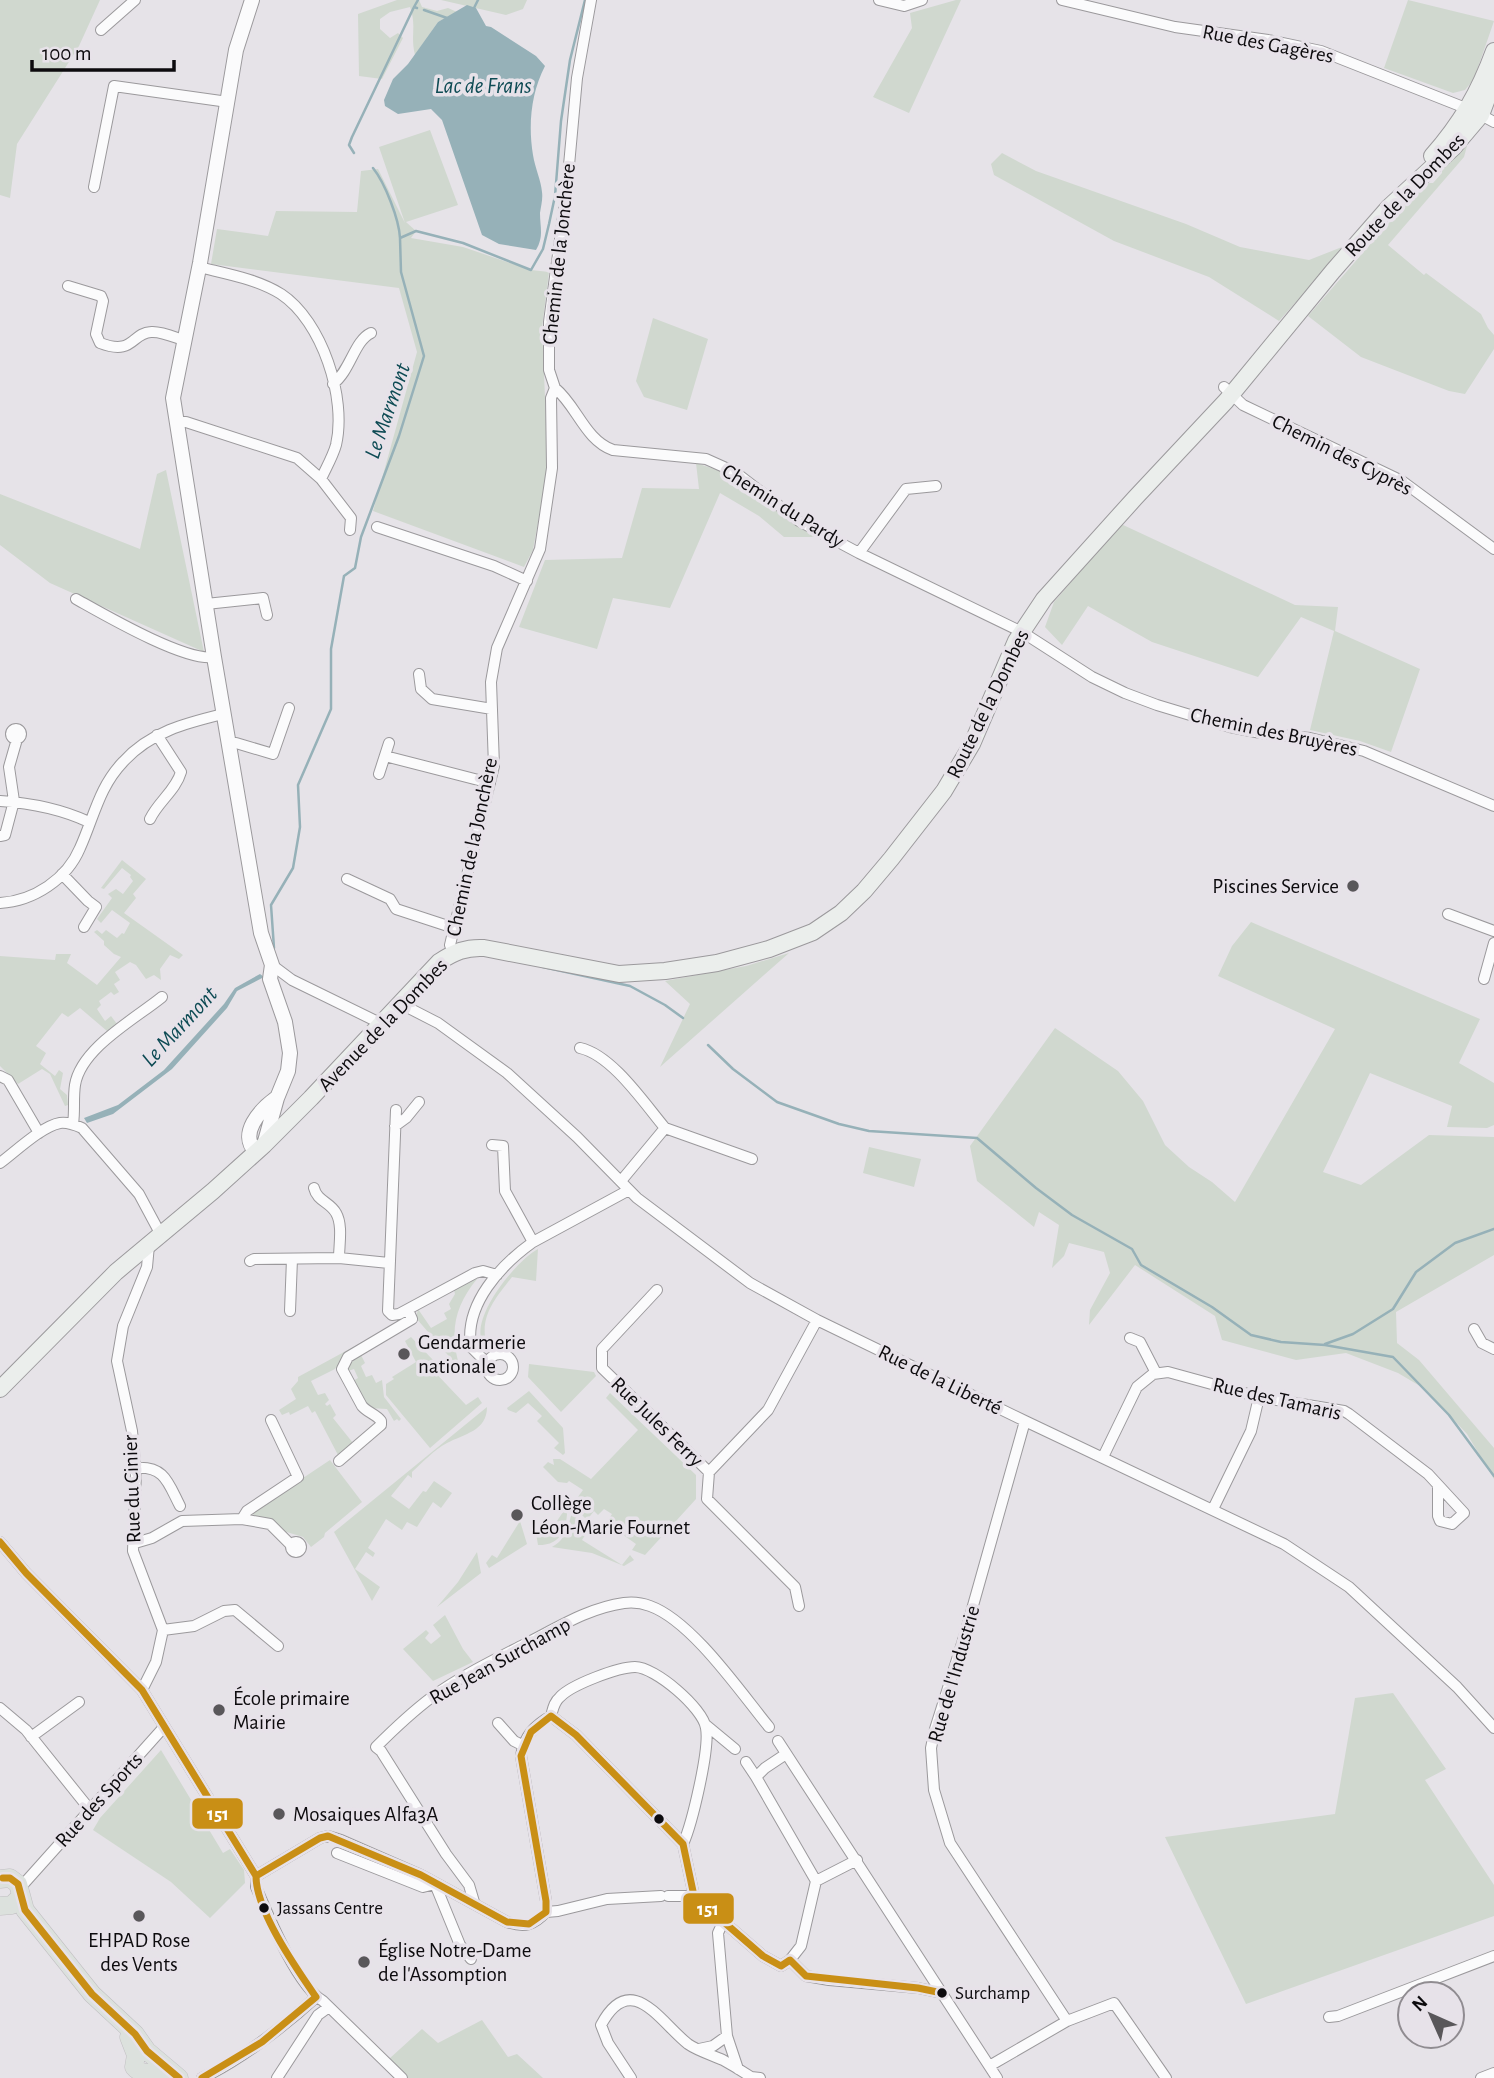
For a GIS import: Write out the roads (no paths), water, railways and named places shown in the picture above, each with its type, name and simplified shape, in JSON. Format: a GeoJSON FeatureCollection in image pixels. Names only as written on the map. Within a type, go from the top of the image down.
{"type":"FeatureCollection","features":[{"type":"Feature","properties":{"kind":"main road"},"geometry":{"type":"LineString","coordinates":[[1481,116],[1481,86],[1494,51]]}},
{"type":"Feature","properties":{"kind":"main road","name":"Route de la Dombes"},"geometry":{"type":"LineString","coordinates":[[603,972],[619,974],[665,971],[742,957],[813,932],[841,913],[882,870],[944,791],[971,744],[1005,662],[1044,599],[1135,498],[1297,305],[1333,271],[1441,146],[1481,116],[1494,80]]}},
{"type":"Feature","properties":{"kind":"main road","name":"Avenue de la Dombes"},"geometry":{"type":"LineString","coordinates":[[0,1389],[116,1272],[260,1149],[439,962],[453,953],[470,948],[484,948],[603,972]]}},
{"type":"Feature","properties":{"kind":"main road"},"geometry":{"type":"LineString","coordinates":[[6,1892],[25,1910],[92,1994],[135,2034],[144,2067]]}},
{"type":"Feature","properties":{"kind":"main road"},"geometry":{"type":"LineString","coordinates":[[6,1892],[20,1915],[94,2004],[129,2036],[144,2067]]}},
{"type":"Feature","properties":{"kind":"main road"},"geometry":{"type":"LineString","coordinates":[[144,2067],[178,2076]]}},
{"type":"Feature","properties":{"kind":"street"},"geometry":{"type":"LineString","coordinates":[[101,30],[135,0]]}},
{"type":"Feature","properties":{"kind":"street"},"geometry":{"type":"LineString","coordinates":[[252,0],[236,50],[199,267],[173,397],[261,933],[272,965],[270,979],[285,1022],[290,1053],[288,1071],[276,1098],[260,1149]]}},
{"type":"Feature","properties":{"kind":"street","name":"Chemin de la Jonchère"},"geometry":{"type":"LineString","coordinates":[[453,953],[450,945],[494,766],[491,681],[496,648],[540,549],[550,482],[551,398],[555,388],[549,370],[549,322],[567,187],[577,78],[591,0]]}},
{"type":"Feature","properties":{"kind":"street"},"geometry":{"type":"LineString","coordinates":[[879,0],[904,6],[922,0]]}},
{"type":"Feature","properties":{"kind":"street","name":"Rue des Gagères"},"geometry":{"type":"LineString","coordinates":[[1062,0],[1175,27],[1268,40],[1321,51],[1481,116]]}},
{"type":"Feature","properties":{"kind":"street"},"geometry":{"type":"LineString","coordinates":[[94,187],[114,86],[228,102]]}},
{"type":"Feature","properties":{"kind":"street"},"geometry":{"type":"LineString","coordinates":[[199,267],[255,281],[281,294],[299,309],[312,325],[328,360],[338,424],[336,446],[321,480]]}},
{"type":"Feature","properties":{"kind":"street"},"geometry":{"type":"LineString","coordinates":[[68,286],[101,296],[103,301],[96,334],[100,343],[114,348],[130,344],[146,332],[153,331],[183,340]]}},
{"type":"Feature","properties":{"kind":"street"},"geometry":{"type":"LineString","coordinates":[[333,384],[343,376],[363,337],[371,333]]}},
{"type":"Feature","properties":{"kind":"street","name":"Chemin du Pardy"},"geometry":{"type":"LineString","coordinates":[[555,388],[602,446],[613,450],[706,459],[722,466],[735,472],[799,521],[1022,632]]}},
{"type":"Feature","properties":{"kind":"street","name":"Chemin des Cyprès"},"geometry":{"type":"LineString","coordinates":[[1227,391],[1254,411],[1402,481],[1494,549]]}},
{"type":"Feature","properties":{"kind":"street"},"geometry":{"type":"LineString","coordinates":[[176,422],[186,422],[297,458],[321,480],[355,520],[350,530]]}},
{"type":"Feature","properties":{"kind":"street"},"geometry":{"type":"LineString","coordinates":[[859,553],[906,489],[936,486]]}},
{"type":"Feature","properties":{"kind":"street"},"geometry":{"type":"LineString","coordinates":[[377,527],[494,566],[527,580]]}},
{"type":"Feature","properties":{"kind":"street"},"geometry":{"type":"LineString","coordinates":[[206,604],[263,598],[267,615]]}},
{"type":"Feature","properties":{"kind":"street"},"geometry":{"type":"LineString","coordinates":[[76,599],[150,639],[203,658],[214,657]]}},
{"type":"Feature","properties":{"kind":"street","name":"Chemin des Bruyères"},"geometry":{"type":"LineString","coordinates":[[1022,632],[1092,677],[1157,705],[1230,727],[1310,738],[1364,751],[1494,806]]}},
{"type":"Feature","properties":{"kind":"street"},"geometry":{"type":"LineString","coordinates":[[419,674],[421,690],[432,699],[492,709]]}},
{"type":"Feature","properties":{"kind":"street"},"geometry":{"type":"LineString","coordinates":[[229,743],[272,754],[289,708]]}},
{"type":"Feature","properties":{"kind":"street"},"geometry":{"type":"LineString","coordinates":[[0,903],[32,895],[62,874],[80,848],[99,796],[113,774],[133,752],[157,735],[186,723],[223,714]]}},
{"type":"Feature","properties":{"kind":"street"},"geometry":{"type":"LineString","coordinates":[[150,819],[177,782],[181,772],[157,735]]}},
{"type":"Feature","properties":{"kind":"street"},"geometry":{"type":"LineString","coordinates":[[5,838],[14,802],[9,767],[17,740]]}},
{"type":"Feature","properties":{"kind":"street"},"geometry":{"type":"LineString","coordinates":[[379,774],[389,743]]}},
{"type":"Feature","properties":{"kind":"street"},"geometry":{"type":"LineString","coordinates":[[385,756],[490,783]]}},
{"type":"Feature","properties":{"kind":"street"},"geometry":{"type":"LineString","coordinates":[[0,801],[68,814],[89,822]]}},
{"type":"Feature","properties":{"kind":"street"},"geometry":{"type":"LineString","coordinates":[[62,874],[96,907],[84,927]]}},
{"type":"Feature","properties":{"kind":"street"},"geometry":{"type":"LineString","coordinates":[[347,879],[390,899],[396,909],[454,928]]}},
{"type":"Feature","properties":{"kind":"street"},"geometry":{"type":"LineString","coordinates":[[1448,914],[1494,931]]}},
{"type":"Feature","properties":{"kind":"street"},"geometry":{"type":"LineString","coordinates":[[1484,979],[1494,943]]}},
{"type":"Feature","properties":{"kind":"street"},"geometry":{"type":"LineString","coordinates":[[272,965],[292,980],[382,1024]]}},
{"type":"Feature","properties":{"kind":"street"},"geometry":{"type":"LineString","coordinates":[[73,1124],[75,1084],[82,1065],[95,1048],[162,997]]}},
{"type":"Feature","properties":{"kind":"street","name":"Rue de la Liberté"},"geometry":{"type":"LineString","coordinates":[[401,1004],[448,1030],[508,1073],[625,1186],[750,1283],[817,1320],[1025,1422],[1270,1535],[1349,1587],[1457,1687],[1494,1728]]}},
{"type":"Feature","properties":{"kind":"street"},"geometry":{"type":"LineString","coordinates":[[580,1048],[593,1051],[614,1069],[665,1128],[752,1159]]}},
{"type":"Feature","properties":{"kind":"street"},"geometry":{"type":"LineString","coordinates":[[0,1076],[8,1080],[40,1133]]}},
{"type":"Feature","properties":{"kind":"street"},"geometry":{"type":"LineString","coordinates":[[395,1126],[407,1118],[419,1102]]}},
{"type":"Feature","properties":{"kind":"street"},"geometry":{"type":"LineString","coordinates":[[396,1110],[388,1311],[392,1315],[408,1310],[475,1273],[483,1271],[497,1275]]}},
{"type":"Feature","properties":{"kind":"street"},"geometry":{"type":"LineString","coordinates":[[0,1163],[40,1133],[60,1123],[73,1124],[89,1134],[139,1194],[155,1240]]}},
{"type":"Feature","properties":{"kind":"street"},"geometry":{"type":"LineString","coordinates":[[487,1363],[471,1346],[471,1329],[481,1297],[497,1275],[520,1251],[625,1186],[665,1128]]}},
{"type":"Feature","properties":{"kind":"street"},"geometry":{"type":"LineString","coordinates":[[492,1145],[503,1146],[505,1191],[533,1242]]}},
{"type":"Feature","properties":{"kind":"street"},"geometry":{"type":"LineString","coordinates":[[505,1191],[516,1179]]}},
{"type":"Feature","properties":{"kind":"street"},"geometry":{"type":"LineString","coordinates":[[314,1188],[316,1195],[336,1211],[339,1223],[338,1258]]}},
{"type":"Feature","properties":{"kind":"street","name":"Rue du Cinier"},"geometry":{"type":"LineString","coordinates":[[155,1240],[122,1326],[117,1361],[132,1431],[136,1468],[133,1551],[163,1630]]}},
{"type":"Feature","properties":{"kind":"street"},"geometry":{"type":"LineString","coordinates":[[250,1261],[338,1258],[389,1263]]}},
{"type":"Feature","properties":{"kind":"street"},"geometry":{"type":"LineString","coordinates":[[290,1311],[292,1259]]}},
{"type":"Feature","properties":{"kind":"street","name":"Rue Jules Ferry"},"geometry":{"type":"LineString","coordinates":[[657,1290],[602,1349],[602,1368],[709,1472],[768,1410],[817,1320]]}},
{"type":"Feature","properties":{"kind":"street"},"geometry":{"type":"LineString","coordinates":[[338,1461],[381,1425],[382,1421],[362,1406],[342,1369],[344,1362],[412,1319],[408,1310]]}},
{"type":"Feature","properties":{"kind":"street"},"geometry":{"type":"LineString","coordinates":[[1474,1329],[1482,1343],[1494,1349]]}},
{"type":"Feature","properties":{"kind":"street"},"geometry":{"type":"LineString","coordinates":[[1103,1457],[1137,1387],[1147,1377],[1156,1373],[1140,1342],[1130,1338]]}},
{"type":"Feature","properties":{"kind":"street","name":"Rue des Tamaris"},"geometry":{"type":"LineString","coordinates":[[1156,1373],[1168,1372],[1259,1397],[1344,1411],[1397,1450],[1438,1485],[1464,1513],[1452,1524],[1440,1521],[1438,1516],[1438,1485]]}},
{"type":"Feature","properties":{"kind":"street"},"geometry":{"type":"LineString","coordinates":[[1213,1509],[1251,1431],[1259,1397]]}},
{"type":"Feature","properties":{"kind":"street"},"geometry":{"type":"LineString","coordinates":[[242,1519],[247,1511],[298,1477],[271,1420]]}},
{"type":"Feature","properties":{"kind":"street","name":"Rue de l'Industrie"},"geometry":{"type":"LineString","coordinates":[[1025,1422],[935,1729],[932,1748],[934,1790],[950,1843],[1067,2021]]}},
{"type":"Feature","properties":{"kind":"street"},"geometry":{"type":"LineString","coordinates":[[136,1468],[146,1467],[158,1471],[165,1478],[180,1506]]}},
{"type":"Feature","properties":{"kind":"street"},"geometry":{"type":"LineString","coordinates":[[709,1472],[707,1499],[795,1587],[799,1606]]}},
{"type":"Feature","properties":{"kind":"street"},"geometry":{"type":"LineString","coordinates":[[135,1543],[152,1538],[182,1521],[242,1519],[270,1524],[291,1545]]}},
{"type":"Feature","properties":{"kind":"street"},"geometry":{"type":"LineString","coordinates":[[0,1542],[26,1573],[142,1690],[256,1876],[256,1887],[282,1947],[300,1974],[316,1997],[401,2078]]}},
{"type":"Feature","properties":{"kind":"street","name":"Rue Jean Surchamp"},"geometry":{"type":"LineString","coordinates":[[474,1902],[469,1885],[376,1747],[398,1724],[462,1678],[578,1617],[610,1606],[635,1603],[649,1606],[677,1622],[716,1662],[769,1727]]}},
{"type":"Feature","properties":{"kind":"street"},"geometry":{"type":"LineString","coordinates":[[142,1690],[156,1662],[163,1630],[194,1626],[224,1611],[235,1610],[278,1646]]}},
{"type":"Feature","properties":{"kind":"street"},"geometry":{"type":"LineString","coordinates":[[546,1912],[521,1756],[522,1745],[530,1732],[551,1716],[554,1704],[561,1695],[596,1677],[636,1667],[671,1683],[706,1725],[735,1749]]}},
{"type":"Feature","properties":{"kind":"street"},"geometry":{"type":"LineString","coordinates":[[31,1737],[79,1702]]}},
{"type":"Feature","properties":{"kind":"street"},"geometry":{"type":"LineString","coordinates":[[0,1708],[31,1737],[91,1811]]}},
{"type":"Feature","properties":{"kind":"street"},"geometry":{"type":"LineString","coordinates":[[551,1716],[576,1735],[683,1844],[694,1896],[764,1956],[781,1966],[790,1960],[801,1946],[816,1881],[746,1762]]}},
{"type":"Feature","properties":{"kind":"street"},"geometry":{"type":"LineString","coordinates":[[498,1723],[514,1741],[522,1745]]}},
{"type":"Feature","properties":{"kind":"street"},"geometry":{"type":"LineString","coordinates":[[683,1844],[690,1827],[706,1740],[706,1725]]}},
{"type":"Feature","properties":{"kind":"street","name":"Rue des Sports"},"geometry":{"type":"LineString","coordinates":[[6,1892],[32,1872],[91,1811],[164,1727]]}},
{"type":"Feature","properties":{"kind":"street"},"geometry":{"type":"LineString","coordinates":[[778,1741],[998,2078]]}},
{"type":"Feature","properties":{"kind":"street"},"geometry":{"type":"LineString","coordinates":[[756,1777],[786,1754]]}},
{"type":"Feature","properties":{"kind":"street"},"geometry":{"type":"LineString","coordinates":[[256,1876],[320,1838],[328,1836],[474,1902],[519,1926],[528,1926],[546,1912],[627,1896],[694,1896]]}},
{"type":"Feature","properties":{"kind":"street"},"geometry":{"type":"LineString","coordinates":[[337,1853],[423,1887],[435,1884]]}},
{"type":"Feature","properties":{"kind":"street"},"geometry":{"type":"LineString","coordinates":[[816,1881],[857,1860]]}},
{"type":"Feature","properties":{"kind":"street"},"geometry":{"type":"LineString","coordinates":[[435,1884],[460,1945],[471,1959]]}},
{"type":"Feature","properties":{"kind":"street"},"geometry":{"type":"LineString","coordinates":[[723,1922],[718,1933],[727,2036],[738,2068]]}},
{"type":"Feature","properties":{"kind":"street"},"geometry":{"type":"LineString","coordinates":[[1329,2017],[1338,2016],[1494,1956]]}},
{"type":"Feature","properties":{"kind":"street"},"geometry":{"type":"LineString","coordinates":[[790,1960],[806,1976],[942,1993]]}},
{"type":"Feature","properties":{"kind":"street"},"geometry":{"type":"LineString","coordinates":[[316,1997],[318,2015]]}},
{"type":"Feature","properties":{"kind":"street"},"geometry":{"type":"LineString","coordinates":[[202,2078],[218,2074],[316,1997]]}},
{"type":"Feature","properties":{"kind":"street"},"geometry":{"type":"LineString","coordinates":[[631,2078],[608,2043],[601,2025],[616,2004],[627,2000],[649,2006],[690,2045],[754,2078]]}},
{"type":"Feature","properties":{"kind":"street"},"geometry":{"type":"LineString","coordinates":[[991,2065],[1067,2021],[1114,2003],[1166,2078]]}},
{"type":"Feature","properties":{"kind":"street"},"geometry":{"type":"LineString","coordinates":[[277,2078],[318,2015],[329,2007]]}},
{"type":"Feature","properties":{"kind":"street"},"geometry":{"type":"LineString","coordinates":[[699,2049],[713,2046],[727,2036]]}},
{"type":"Feature","properties":{"kind":"street"},"geometry":{"type":"LineString","coordinates":[[1481,2078],[1494,2073]]}},
{"type":"Feature","properties":{"kind":"water","name":"Lac de Frans"},"geometry":{"type":"Polygon","coordinates":[[[467,5],[476,8],[486,26],[536,56],[545,66],[534,98],[531,121],[533,155],[542,195],[541,236],[536,250],[499,244],[482,235],[442,120],[431,109],[398,114],[385,106],[384,100],[393,79],[408,64],[438,22],[467,5]]]}},
{"type":"Feature","properties":{"kind":"water"},"geometry":{"type":"Polygon","coordinates":[[[260,974],[264,977],[237,991],[227,1008],[172,1069],[113,1114],[87,1123],[84,1118],[118,1105],[164,1070],[224,1004],[235,988],[260,974]]]}},
{"type":"Feature","properties":{"kind":"waterway"},"geometry":{"type":"LineString","coordinates":[[417,8],[414,7],[418,0]]}},
{"type":"Feature","properties":{"kind":"waterway"},"geometry":{"type":"LineString","coordinates":[[474,8],[478,0]]}},
{"type":"Feature","properties":{"kind":"waterway","name":"Le Marmont"},"geometry":{"type":"LineString","coordinates":[[274,948],[271,905],[293,868],[300,827],[298,785],[331,709],[331,649],[344,576],[355,568],[361,537],[399,436],[424,356],[401,272],[400,238],[416,231],[463,243],[531,270],[543,249],[555,196],[561,121],[570,60],[585,0]]}},
{"type":"Feature","properties":{"kind":"waterway"},"geometry":{"type":"LineString","coordinates":[[354,153],[349,145],[352,137],[414,7]]}},
{"type":"Feature","properties":{"kind":"waterway"},"geometry":{"type":"LineString","coordinates":[[424,10],[447,18]]}},
{"type":"Feature","properties":{"kind":"waterway"},"geometry":{"type":"LineString","coordinates":[[373,168],[391,202],[400,238]]}},
{"type":"Feature","properties":{"kind":"waterway"},"geometry":{"type":"LineString","coordinates":[[543,967],[630,986],[683,1018]]}},
{"type":"Feature","properties":{"kind":"waterway"},"geometry":{"type":"LineString","coordinates":[[708,1045],[733,1069],[777,1102],[839,1124],[869,1131],[977,1138],[1072,1215],[1132,1249],[1141,1265],[1212,1307],[1251,1335],[1281,1342],[1325,1345],[1393,1357],[1449,1415],[1494,1476]]}},
{"type":"Feature","properties":{"kind":"waterway"},"geometry":{"type":"LineString","coordinates":[[1325,1344],[1353,1334],[1393,1309],[1416,1272],[1455,1243],[1494,1229]]}},
{"type":"Feature","properties":{"kind":"place","name":"Piscines Service"},"geometry":{"type":"Point","coordinates":[1353,886]}},
{"type":"Feature","properties":{"kind":"place","name":"Gendarmerie nationale"},"geometry":{"type":"Point","coordinates":[404,1354]}},
{"type":"Feature","properties":{"kind":"place","name":"Collège Léon-Marie Fournet"},"geometry":{"type":"Point","coordinates":[517,1515]}},
{"type":"Feature","properties":{"kind":"place","name":"École primaire Mairie"},"geometry":{"type":"Point","coordinates":[219,1710]}},
{"type":"Feature","properties":{"kind":"place","name":"Mosaiques Alfa3A"},"geometry":{"type":"Point","coordinates":[279,1814]}},
{"type":"Feature","properties":{"kind":"place","name":"Jassans Centre"},"geometry":{"type":"Point","coordinates":[264,1908]}},
{"type":"Feature","properties":{"kind":"place","name":"EHPAD Rose des Vents"},"geometry":{"type":"Point","coordinates":[139,1916]}},
{"type":"Feature","properties":{"kind":"place","name":"Église Notre-Dame de l'Assomption"},"geometry":{"type":"Point","coordinates":[364,1962]}},
{"type":"Feature","properties":{"kind":"place","name":"Surchamp"},"geometry":{"type":"Point","coordinates":[942,1993]}}]}
